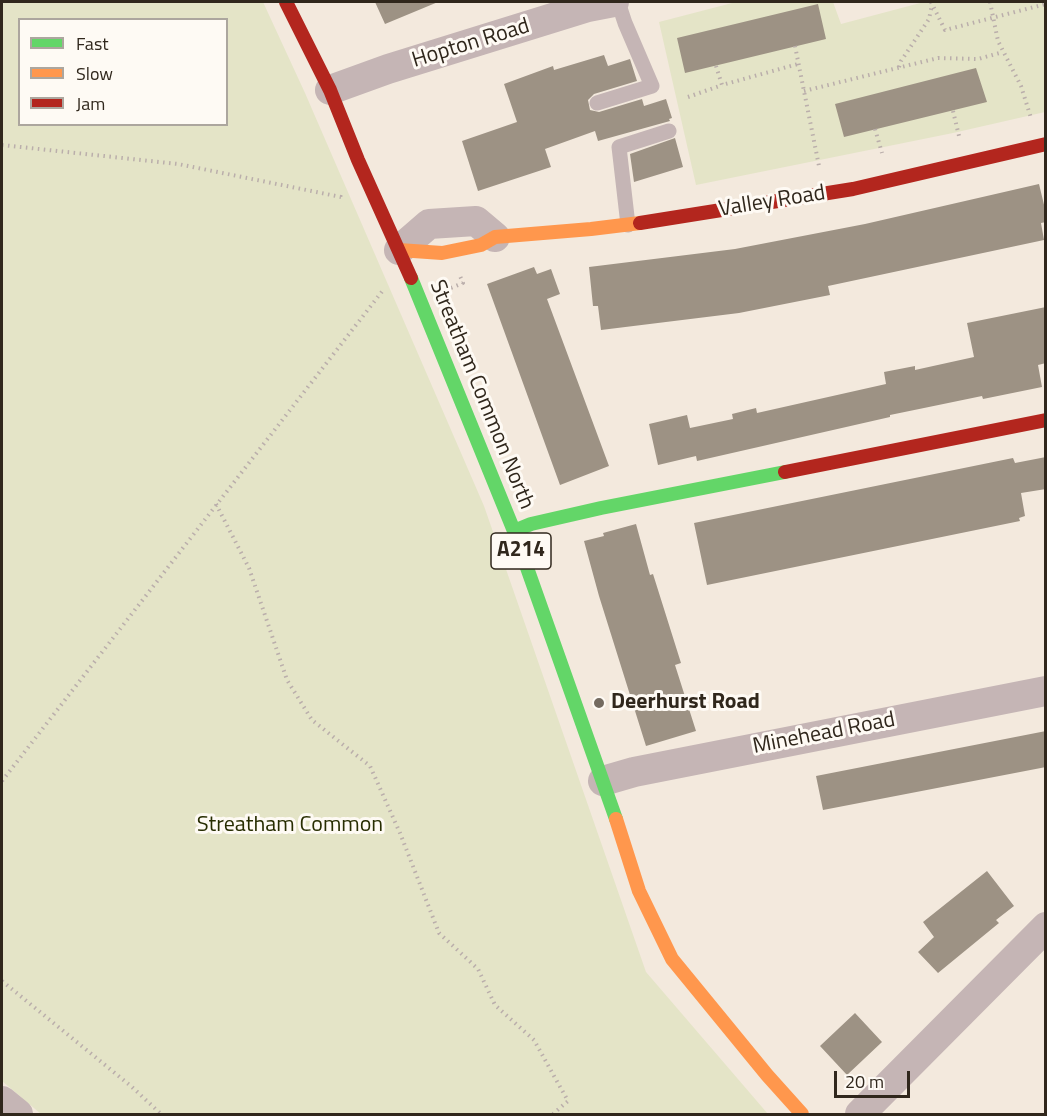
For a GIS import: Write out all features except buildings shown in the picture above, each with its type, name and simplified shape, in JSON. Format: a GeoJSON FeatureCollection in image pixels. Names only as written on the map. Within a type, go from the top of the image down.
{"type":"FeatureCollection","features":[{"type":"Feature","properties":{"kind":"main road","name":"Streatham Common North"},"geometry":{"type":"LineString","coordinates":[[286,2],[330,90],[358,160],[399,250],[514,531],[603,780],[639,891],[672,959],[802,1114]]}},
{"type":"Feature","properties":{"kind":"main road","name":"Valley Road"},"geometry":{"type":"LineString","coordinates":[[495,237],[628,225],[853,189],[1046,144]]}},
{"type":"Feature","properties":{"kind":"main road"},"geometry":{"type":"LineString","coordinates":[[514,531],[531,524],[601,508],[1046,420]]}},
{"type":"Feature","properties":{"kind":"street","name":"Hopton Road"},"geometry":{"type":"LineString","coordinates":[[330,90],[410,62],[588,7],[614,2]]}},
{"type":"Feature","properties":{"kind":"street","name":"Valley Road"},"geometry":{"type":"LineString","coordinates":[[399,250],[429,224],[476,221],[495,237]]}},
{"type":"Feature","properties":{"kind":"street","name":"Minehead Road"},"geometry":{"type":"LineString","coordinates":[[603,780],[1046,691]]}},
{"type":"Feature","properties":{"kind":"street"},"geometry":{"type":"LineString","coordinates":[[860,1114],[1046,927]]}},
{"type":"Feature","properties":{"kind":"street"},"geometry":{"type":"LineString","coordinates":[[2,1101],[18,1114]]}},
{"type":"Feature","properties":{"kind":"lane"},"geometry":{"type":"LineString","coordinates":[[597,103],[652,86],[618,2]]}},
{"type":"Feature","properties":{"kind":"lane"},"geometry":{"type":"LineString","coordinates":[[628,225],[619,147],[669,131]]}},
{"type":"Feature","properties":{"kind":"path"},"geometry":{"type":"LineString","coordinates":[[990,2],[998,41],[1021,86],[1031,118]]}},
{"type":"Feature","properties":{"kind":"path"},"geometry":{"type":"LineString","coordinates":[[932,3],[945,30],[1046,4]]}},
{"type":"Feature","properties":{"kind":"path"},"geometry":{"type":"LineString","coordinates":[[899,67],[900,61],[929,19],[932,3]]}},
{"type":"Feature","properties":{"kind":"path"},"geometry":{"type":"LineString","coordinates":[[795,46],[819,167]]}},
{"type":"Feature","properties":{"kind":"path"},"geometry":{"type":"LineString","coordinates":[[804,90],[938,58],[978,59],[1003,52]]}},
{"type":"Feature","properties":{"kind":"path"},"geometry":{"type":"LineString","coordinates":[[688,97],[798,64]]}},
{"type":"Feature","properties":{"kind":"path"},"geometry":{"type":"LineString","coordinates":[[716,66],[722,85]]}},
{"type":"Feature","properties":{"kind":"path"},"geometry":{"type":"LineString","coordinates":[[953,111],[959,137]]}},
{"type":"Feature","properties":{"kind":"path"},"geometry":{"type":"LineString","coordinates":[[875,129],[882,154]]}},
{"type":"Feature","properties":{"kind":"path"},"geometry":{"type":"LineString","coordinates":[[2,145],[178,164],[341,197],[346,207]]}},
{"type":"Feature","properties":{"kind":"path"},"geometry":{"type":"LineString","coordinates":[[2,781],[385,288]]}},
{"type":"Feature","properties":{"kind":"path"},"geometry":{"type":"LineString","coordinates":[[216,504],[249,568],[287,680],[312,720],[370,766],[400,832],[439,933],[478,969],[495,1005],[534,1040],[568,1101],[553,1114]]}},
{"type":"Feature","properties":{"kind":"path"},"geometry":{"type":"LineString","coordinates":[[2,981],[161,1114]]}},
{"type":"Feature","properties":{"kind":"green space","name":"Streatham Common"},"geometry":{"type":"Polygon","coordinates":[[[2,2],[263,2],[305,93],[484,506],[646,972],[768,1114],[41,1114],[2,1081],[2,2]]]}},
{"type":"Feature","properties":{"kind":"green space"},"geometry":{"type":"Polygon","coordinates":[[[736,2],[833,2],[841,24],[924,2],[1045,2],[1045,112],[696,185],[659,22],[736,2]]]}},
{"type":"Feature","properties":{"kind":"traffic: fast"},"geometry":{"type":"LineString","coordinates":[[411,278],[514,531],[616,819]]}},
{"type":"Feature","properties":{"kind":"traffic: fast"},"geometry":{"type":"LineString","coordinates":[[514,531],[531,524],[601,508],[785,472]]}},
{"type":"Feature","properties":{"kind":"traffic: slow"},"geometry":{"type":"LineString","coordinates":[[399,250],[442,253],[481,245],[495,237],[640,223]]}},
{"type":"Feature","properties":{"kind":"traffic: slow"},"geometry":{"type":"LineString","coordinates":[[616,819],[639,891],[672,959],[802,1114]]}},
{"type":"Feature","properties":{"kind":"traffic: jam"},"geometry":{"type":"LineString","coordinates":[[286,2],[330,90],[358,160],[411,278]]}},
{"type":"Feature","properties":{"kind":"traffic: jam"},"geometry":{"type":"LineString","coordinates":[[640,223],[853,189],[1046,144]]}},
{"type":"Feature","properties":{"kind":"traffic: jam"},"geometry":{"type":"LineString","coordinates":[[785,472],[1046,420]]}},
{"type":"Feature","properties":{"kind":"place","name":"Deerhurst Road"},"geometry":{"type":"Point","coordinates":[599,703]}}]}
